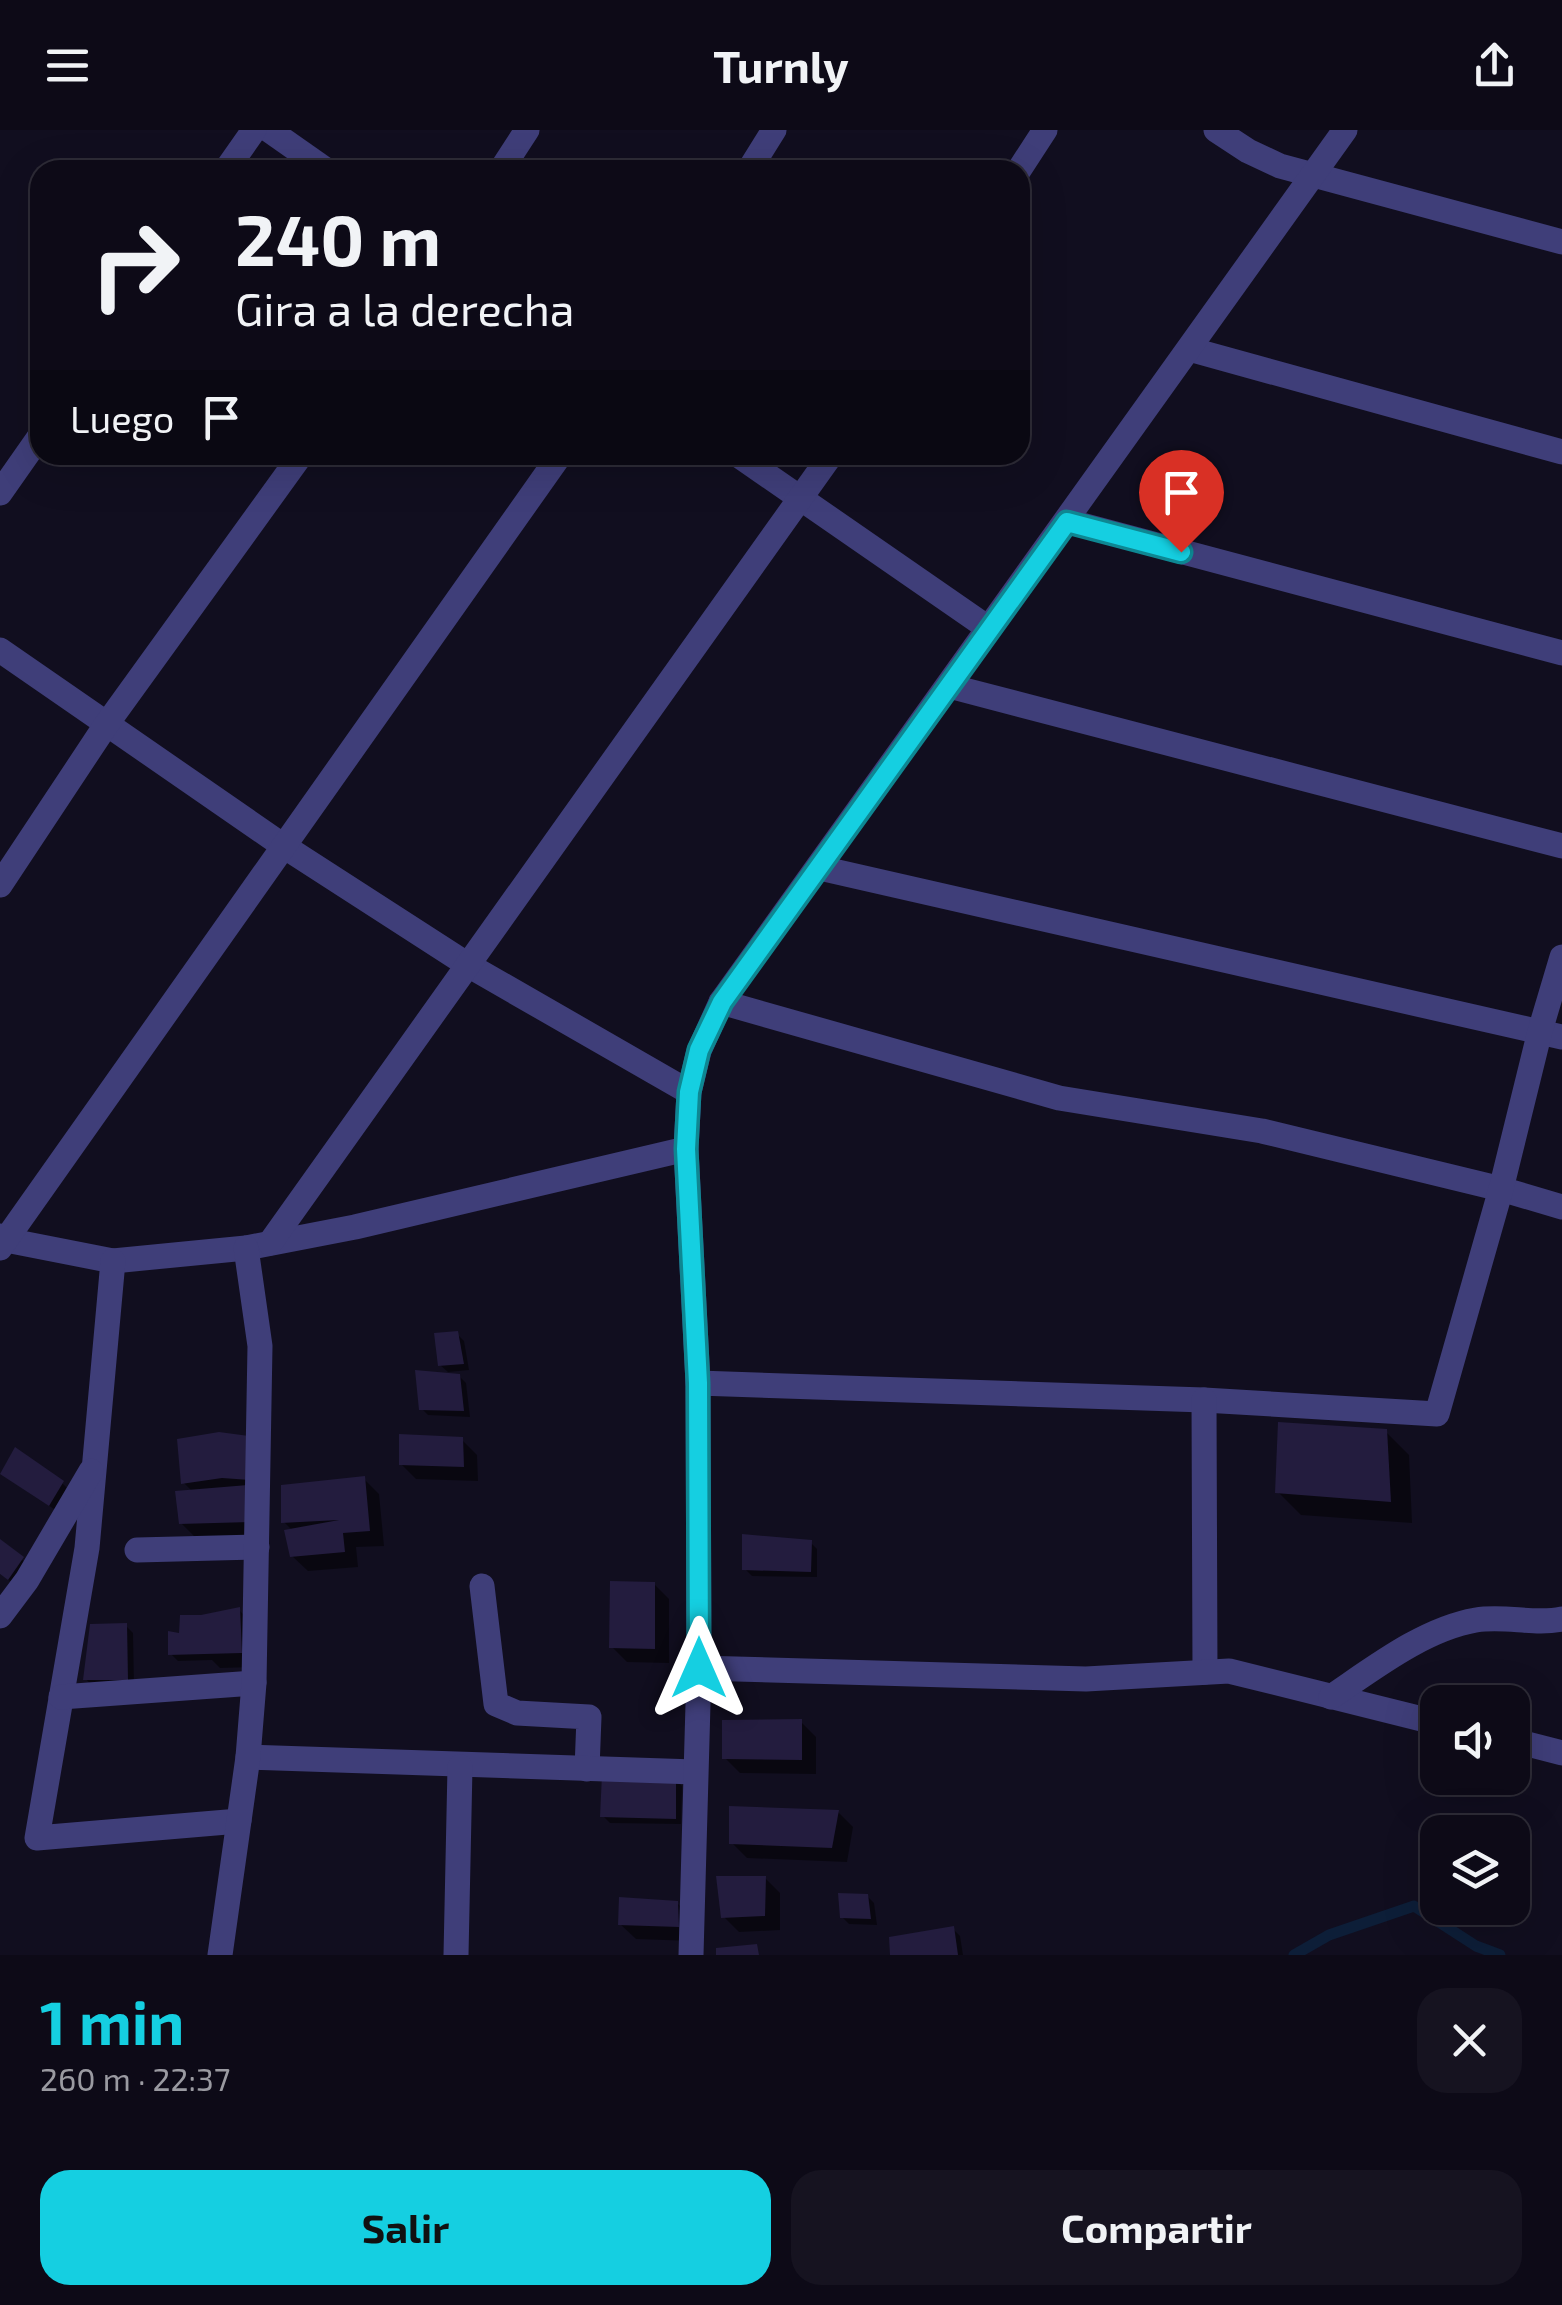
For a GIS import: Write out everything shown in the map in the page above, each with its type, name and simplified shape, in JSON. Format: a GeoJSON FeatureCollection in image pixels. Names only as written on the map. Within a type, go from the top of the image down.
{"type":"FeatureCollection","features":[{"type":"Feature","properties":{"kind":"street"},"geometry":{"type":"LineString","coordinates":[[233,160],[254,130]]}},
{"type":"Feature","properties":{"kind":"street"},"geometry":{"type":"LineString","coordinates":[[268,130],[312,160]]}},
{"type":"Feature","properties":{"kind":"street"},"geometry":{"type":"LineString","coordinates":[[507,160],[526,130]]}},
{"type":"Feature","properties":{"kind":"street"},"geometry":{"type":"LineString","coordinates":[[754,160],[774,130]]}},
{"type":"Feature","properties":{"kind":"street"},"geometry":{"type":"LineString","coordinates":[[1026,160],[1045,130]]}},
{"type":"Feature","properties":{"kind":"street"},"geometry":{"type":"LineString","coordinates":[[1216,130],[1280,166],[1562,242]]}},
{"type":"Feature","properties":{"kind":"street"},"geometry":{"type":"LineString","coordinates":[[691,1955],[699,1668],[698,1383],[686,1149],[689,1092],[699,1050],[722,1002],[1345,130]]}},
{"type":"Feature","properties":{"kind":"street"},"geometry":{"type":"LineString","coordinates":[[1189,349],[1562,452]]}},
{"type":"Feature","properties":{"kind":"street"},"geometry":{"type":"LineString","coordinates":[[0,492],[30,450]]}},
{"type":"Feature","properties":{"kind":"street"},"geometry":{"type":"LineString","coordinates":[[0,885],[106,725],[294,465]]}},
{"type":"Feature","properties":{"kind":"street"},"geometry":{"type":"LineString","coordinates":[[553,465],[2,1242],[113,1260],[258,1246],[356,1228],[686,1149]]}},
{"type":"Feature","properties":{"kind":"street"},"geometry":{"type":"LineString","coordinates":[[753,465],[988,628]]}},
{"type":"Feature","properties":{"kind":"street"},"geometry":{"type":"LineString","coordinates":[[220,1955],[248,1758],[254,1683],[258,1246],[468,965],[824,465]]}},
{"type":"Feature","properties":{"kind":"street"},"geometry":{"type":"LineString","coordinates":[[1067,522],[1562,654]]}},
{"type":"Feature","properties":{"kind":"street"},"geometry":{"type":"LineString","coordinates":[[0,650],[282,846],[468,965],[689,1092]]}},
{"type":"Feature","properties":{"kind":"street"},"geometry":{"type":"LineString","coordinates":[[949,686],[1562,846]]}},
{"type":"Feature","properties":{"kind":"street"},"geometry":{"type":"LineString","coordinates":[[820,868],[1551,1034]]}},
{"type":"Feature","properties":{"kind":"street"},"geometry":{"type":"LineString","coordinates":[[698,1383],[1204,1400],[1437,1414],[1501,1189],[1551,1034],[1562,956]]}},
{"type":"Feature","properties":{"kind":"street"},"geometry":{"type":"LineString","coordinates":[[722,1002],[1060,1098],[1262,1132],[1501,1189],[1562,1208]]}},
{"type":"Feature","properties":{"kind":"street"},"geometry":{"type":"LineString","coordinates":[[113,1260],[87,1548],[38,1838],[239,1821]]}},
{"type":"Feature","properties":{"kind":"street"},"geometry":{"type":"LineString","coordinates":[[1204,1400],[1205,1672]]}},
{"type":"Feature","properties":{"kind":"street"},"geometry":{"type":"LineString","coordinates":[[0,1616],[27,1580],[96,1462]]}},
{"type":"Feature","properties":{"kind":"street"},"geometry":{"type":"LineString","coordinates":[[137,1550],[257,1547]]}},
{"type":"Feature","properties":{"kind":"street"},"geometry":{"type":"LineString","coordinates":[[482,1586],[496,1704],[517,1713],[589,1717],[588,1769]]}},
{"type":"Feature","properties":{"kind":"street"},"geometry":{"type":"LineString","coordinates":[[1331,1697],[1432,1636],[1475,1620],[1562,1618]]}},
{"type":"Feature","properties":{"kind":"street"},"geometry":{"type":"LineString","coordinates":[[699,1668],[1086,1678],[1230,1671],[1420,1719]]}},
{"type":"Feature","properties":{"kind":"street"},"geometry":{"type":"LineString","coordinates":[[62,1698],[254,1683]]}},
{"type":"Feature","properties":{"kind":"street"},"geometry":{"type":"LineString","coordinates":[[1530,1745],[1562,1753]]}},
{"type":"Feature","properties":{"kind":"street"},"geometry":{"type":"LineString","coordinates":[[248,1758],[694,1772]]}},
{"type":"Feature","properties":{"kind":"street"},"geometry":{"type":"LineString","coordinates":[[456,1955],[460,1766]]}},
{"type":"Feature","properties":{"kind":"building"},"geometry":{"type":"Polygon","coordinates":[[[458,1331],[464,1364],[438,1366],[434,1333],[458,1331]]]}},
{"type":"Feature","properties":{"kind":"building"},"geometry":{"type":"Polygon","coordinates":[[[415,1370],[460,1374],[464,1411],[419,1410],[415,1370]]]}},
{"type":"Feature","properties":{"kind":"building"},"geometry":{"type":"Polygon","coordinates":[[[1278,1422],[1387,1429],[1391,1502],[1275,1493],[1278,1422]]]}},
{"type":"Feature","properties":{"kind":"building"},"geometry":{"type":"Polygon","coordinates":[[[219,1432],[249,1436],[250,1480],[222,1478],[181,1484],[177,1439],[219,1432]]]}},
{"type":"Feature","properties":{"kind":"building"},"geometry":{"type":"Polygon","coordinates":[[[399,1434],[463,1437],[464,1467],[399,1465],[399,1434]]]}},
{"type":"Feature","properties":{"kind":"building"},"geometry":{"type":"Polygon","coordinates":[[[15,1447],[64,1481],[49,1506],[0,1474],[15,1447]]]}},
{"type":"Feature","properties":{"kind":"building"},"geometry":{"type":"Polygon","coordinates":[[[365,1476],[370,1531],[343,1533],[345,1552],[290,1557],[284,1530],[339,1520],[281,1523],[281,1485],[365,1476]]]}},
{"type":"Feature","properties":{"kind":"building"},"geometry":{"type":"Polygon","coordinates":[[[248,1485],[251,1522],[179,1524],[175,1491],[248,1485]]]}},
{"type":"Feature","properties":{"kind":"building"},"geometry":{"type":"Polygon","coordinates":[[[742,1534],[812,1540],[811,1572],[742,1570],[742,1534]]]}},
{"type":"Feature","properties":{"kind":"building"},"geometry":{"type":"Polygon","coordinates":[[[0,1539],[24,1557],[8,1580],[0,1574],[0,1539]]]}},
{"type":"Feature","properties":{"kind":"building"},"geometry":{"type":"Polygon","coordinates":[[[610,1581],[655,1582],[655,1649],[609,1648],[610,1581]]]}},
{"type":"Feature","properties":{"kind":"building"},"geometry":{"type":"Polygon","coordinates":[[[240,1607],[242,1653],[168,1655],[168,1631],[179,1633],[180,1615],[240,1607]]]}},
{"type":"Feature","properties":{"kind":"building"},"geometry":{"type":"Polygon","coordinates":[[[127,1623],[128,1680],[83,1680],[90,1624],[127,1623]]]}},
{"type":"Feature","properties":{"kind":"building"},"geometry":{"type":"Polygon","coordinates":[[[802,1719],[802,1760],[722,1759],[722,1720],[802,1719]]]}},
{"type":"Feature","properties":{"kind":"building"},"geometry":{"type":"Polygon","coordinates":[[[602,1774],[676,1777],[676,1819],[600,1817],[602,1774]]]}},
{"type":"Feature","properties":{"kind":"building"},"geometry":{"type":"Polygon","coordinates":[[[729,1806],[839,1810],[832,1848],[729,1844],[729,1806]]]}},
{"type":"Feature","properties":{"kind":"building"},"geometry":{"type":"Polygon","coordinates":[[[716,1876],[766,1876],[765,1916],[721,1918],[716,1876]]]}},
{"type":"Feature","properties":{"kind":"building"},"geometry":{"type":"Polygon","coordinates":[[[838,1893],[868,1894],[871,1919],[840,1918],[838,1893]]]}},
{"type":"Feature","properties":{"kind":"building"},"geometry":{"type":"Polygon","coordinates":[[[619,1897],[678,1901],[679,1927],[618,1925],[619,1897]]]}},
{"type":"Feature","properties":{"kind":"building"},"geometry":{"type":"Polygon","coordinates":[[[954,1926],[958,1955],[890,1955],[889,1937],[954,1926]]]}},
{"type":"Feature","properties":{"kind":"building"},"geometry":{"type":"Polygon","coordinates":[[[757,1944],[759,1955],[716,1955],[716,1948],[757,1944]]]}},
{"type":"Feature","properties":{"kind":"waterway"},"geometry":{"type":"LineString","coordinates":[[1294,1955],[1329,1935],[1414,1906],[1476,1946],[1500,1955]]}},
{"type":"Feature","properties":{"kind":"route"},"geometry":{"type":"LineString","coordinates":[[699,1668],[698,1383],[686,1149],[689,1092],[699,1050],[722,1002],[1067,522],[1181,552]]}}]}
